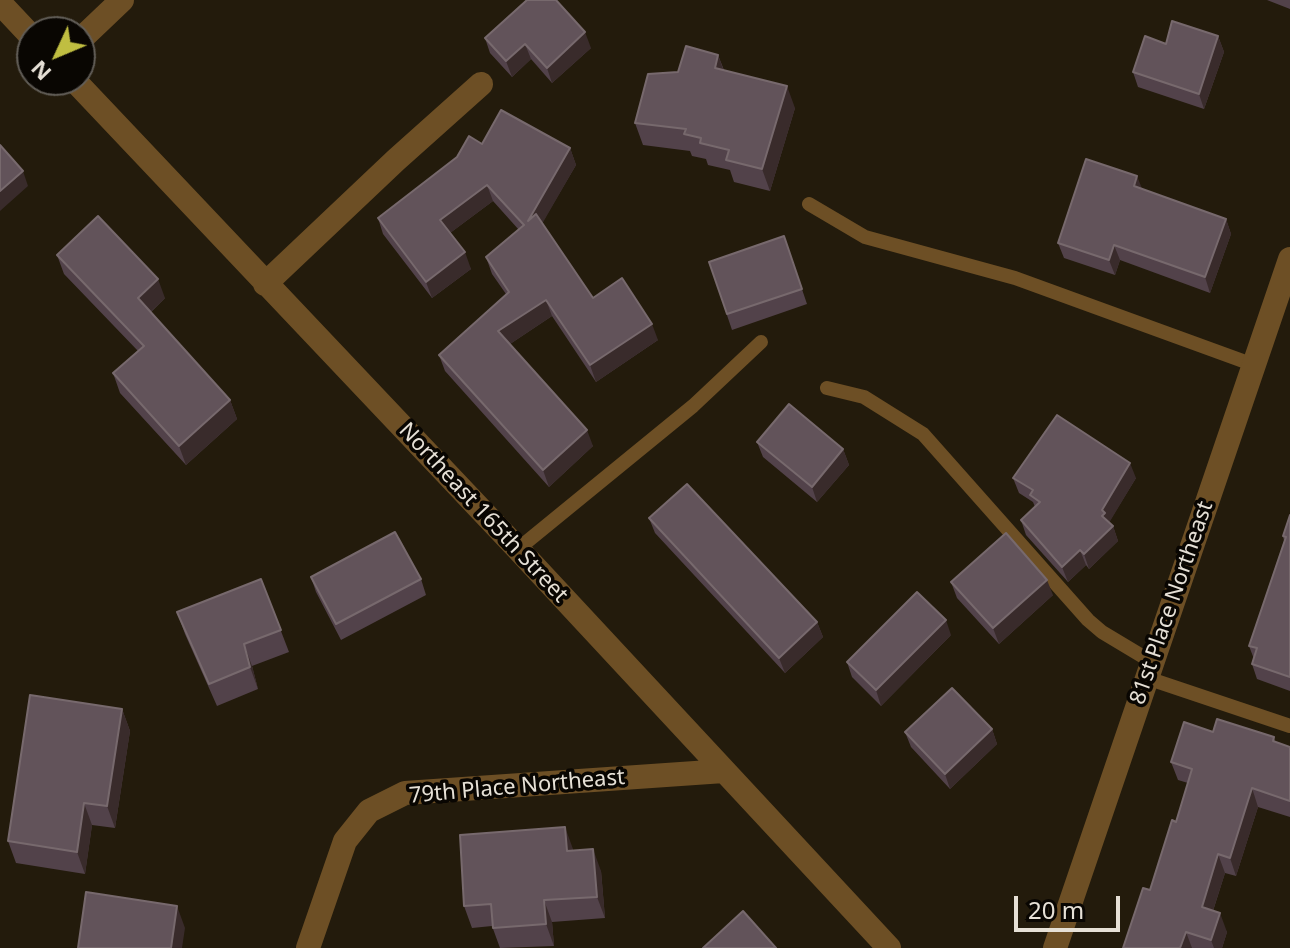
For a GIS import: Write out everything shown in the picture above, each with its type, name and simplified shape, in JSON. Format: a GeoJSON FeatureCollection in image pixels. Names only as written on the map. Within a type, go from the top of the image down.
{"type":"FeatureCollection","features":[{"type":"Feature","properties":{"kind":"street"},"geometry":{"type":"LineString","coordinates":[[96,25],[122,0]]}},
{"type":"Feature","properties":{"kind":"street"},"geometry":{"type":"LineString","coordinates":[[0,3],[16,20]]}},
{"type":"Feature","properties":{"kind":"street"},"geometry":{"type":"LineString","coordinates":[[265,284],[481,84]]}},
{"type":"Feature","properties":{"kind":"street","name":"Northeast 165th Street"},"geometry":{"type":"LineString","coordinates":[[89,96],[518,549],[889,948]]}},
{"type":"Feature","properties":{"kind":"street","name":"81st Place Northeast"},"geometry":{"type":"LineString","coordinates":[[1055,948],[1290,259]]}},
{"type":"Feature","properties":{"kind":"street","name":"79th Place Northeast"},"geometry":{"type":"LineString","coordinates":[[308,948],[345,841],[369,811],[405,793],[724,771]]}},
{"type":"Feature","properties":{"kind":"lane"},"geometry":{"type":"LineString","coordinates":[[809,204],[865,237],[1015,278],[1254,365]]}},
{"type":"Feature","properties":{"kind":"lane"},"geometry":{"type":"LineString","coordinates":[[518,549],[693,406],[761,342]]}},
{"type":"Feature","properties":{"kind":"lane"},"geometry":{"type":"LineString","coordinates":[[827,388],[864,397],[923,434],[1088,620],[1150,670],[1290,726]]}},
{"type":"Feature","properties":{"kind":"building"},"geometry":{"type":"Polygon","coordinates":[[[527,0],[556,0],[585,32],[547,68],[525,44],[506,61],[485,38],[527,0]]]}},
{"type":"Feature","properties":{"kind":"building"},"geometry":{"type":"Polygon","coordinates":[[[1172,21],[1218,36],[1199,94],[1133,72],[1145,36],[1166,44],[1172,21]]]}},
{"type":"Feature","properties":{"kind":"building"},"geometry":{"type":"Polygon","coordinates":[[[686,46],[718,55],[715,68],[787,86],[762,169],[726,160],[729,150],[700,143],[701,138],[684,134],[686,129],[635,123],[648,74],[678,72],[686,46]]]}},
{"type":"Feature","properties":{"kind":"building"},"geometry":{"type":"Polygon","coordinates":[[[501,110],[570,148],[528,221],[536,214],[593,298],[622,278],[652,324],[590,365],[546,300],[498,331],[587,430],[543,470],[439,355],[509,292],[486,257],[524,225],[487,185],[440,220],[465,252],[426,282],[378,218],[457,157],[469,136],[482,144],[501,110]]]}},
{"type":"Feature","properties":{"kind":"building"},"geometry":{"type":"Polygon","coordinates":[[[0,145],[23,171],[0,191],[0,145]]]}},
{"type":"Feature","properties":{"kind":"building"},"geometry":{"type":"Polygon","coordinates":[[[1086,159],[1137,176],[1134,186],[1226,219],[1205,277],[1114,245],[1109,260],[1058,243],[1086,159]]]}},
{"type":"Feature","properties":{"kind":"building"},"geometry":{"type":"Polygon","coordinates":[[[98,216],[158,279],[138,298],[230,400],[179,446],[113,373],[144,346],[57,255],[98,216]]]}},
{"type":"Feature","properties":{"kind":"building"},"geometry":{"type":"Polygon","coordinates":[[[784,236],[802,289],[727,314],[709,262],[784,236]]]}},
{"type":"Feature","properties":{"kind":"building"},"geometry":{"type":"Polygon","coordinates":[[[789,404],[843,449],[812,487],[757,442],[789,404]]]}},
{"type":"Feature","properties":{"kind":"building"},"geometry":{"type":"Polygon","coordinates":[[[1057,415],[1130,463],[1102,510],[1105,513],[1102,516],[1113,526],[1084,554],[1080,550],[1062,567],[1021,520],[1040,502],[1030,495],[1033,490],[1013,478],[1057,415]]]}},
{"type":"Feature","properties":{"kind":"building"},"geometry":{"type":"Polygon","coordinates":[[[687,484],[817,622],[779,658],[649,518],[687,484]]]}},
{"type":"Feature","properties":{"kind":"building"},"geometry":{"type":"Polygon","coordinates":[[[1290,515],[1290,677],[1252,664],[1257,648],[1249,646],[1286,537],[1283,536],[1290,515]]]}},
{"type":"Feature","properties":{"kind":"building"},"geometry":{"type":"Polygon","coordinates":[[[395,532],[421,579],[336,624],[311,577],[395,532]]]}},
{"type":"Feature","properties":{"kind":"building"},"geometry":{"type":"Polygon","coordinates":[[[1006,533],[1047,580],[993,628],[951,582],[1006,533]]]}},
{"type":"Feature","properties":{"kind":"building"},"geometry":{"type":"Polygon","coordinates":[[[261,579],[281,630],[244,644],[250,667],[209,684],[177,612],[261,579]]]}},
{"type":"Feature","properties":{"kind":"building"},"geometry":{"type":"Polygon","coordinates":[[[917,592],[946,620],[876,690],[847,662],[917,592]]]}},
{"type":"Feature","properties":{"kind":"building"},"geometry":{"type":"Polygon","coordinates":[[[952,688],[992,729],[945,774],[905,732],[952,688]]]}},
{"type":"Feature","properties":{"kind":"building"},"geometry":{"type":"Polygon","coordinates":[[[30,695],[122,709],[107,806],[84,803],[77,852],[8,841],[30,695]]]}},
{"type":"Feature","properties":{"kind":"building"},"geometry":{"type":"Polygon","coordinates":[[[1217,719],[1274,737],[1273,741],[1290,747],[1290,801],[1252,788],[1230,858],[1218,854],[1202,907],[1220,913],[1211,940],[1186,932],[1180,948],[1123,948],[1143,888],[1150,890],[1192,769],[1171,762],[1184,722],[1213,732],[1217,719]]]}},
{"type":"Feature","properties":{"kind":"building"},"geometry":{"type":"Polygon","coordinates":[[[565,827],[567,851],[593,849],[597,897],[544,900],[546,924],[493,928],[491,904],[464,906],[460,835],[565,827]]]}},
{"type":"Feature","properties":{"kind":"building"},"geometry":{"type":"Polygon","coordinates":[[[86,892],[177,906],[171,948],[78,948],[86,892]]]}},
{"type":"Feature","properties":{"kind":"building"},"geometry":{"type":"Polygon","coordinates":[[[743,911],[776,948],[703,948],[743,911]]]}}]}
